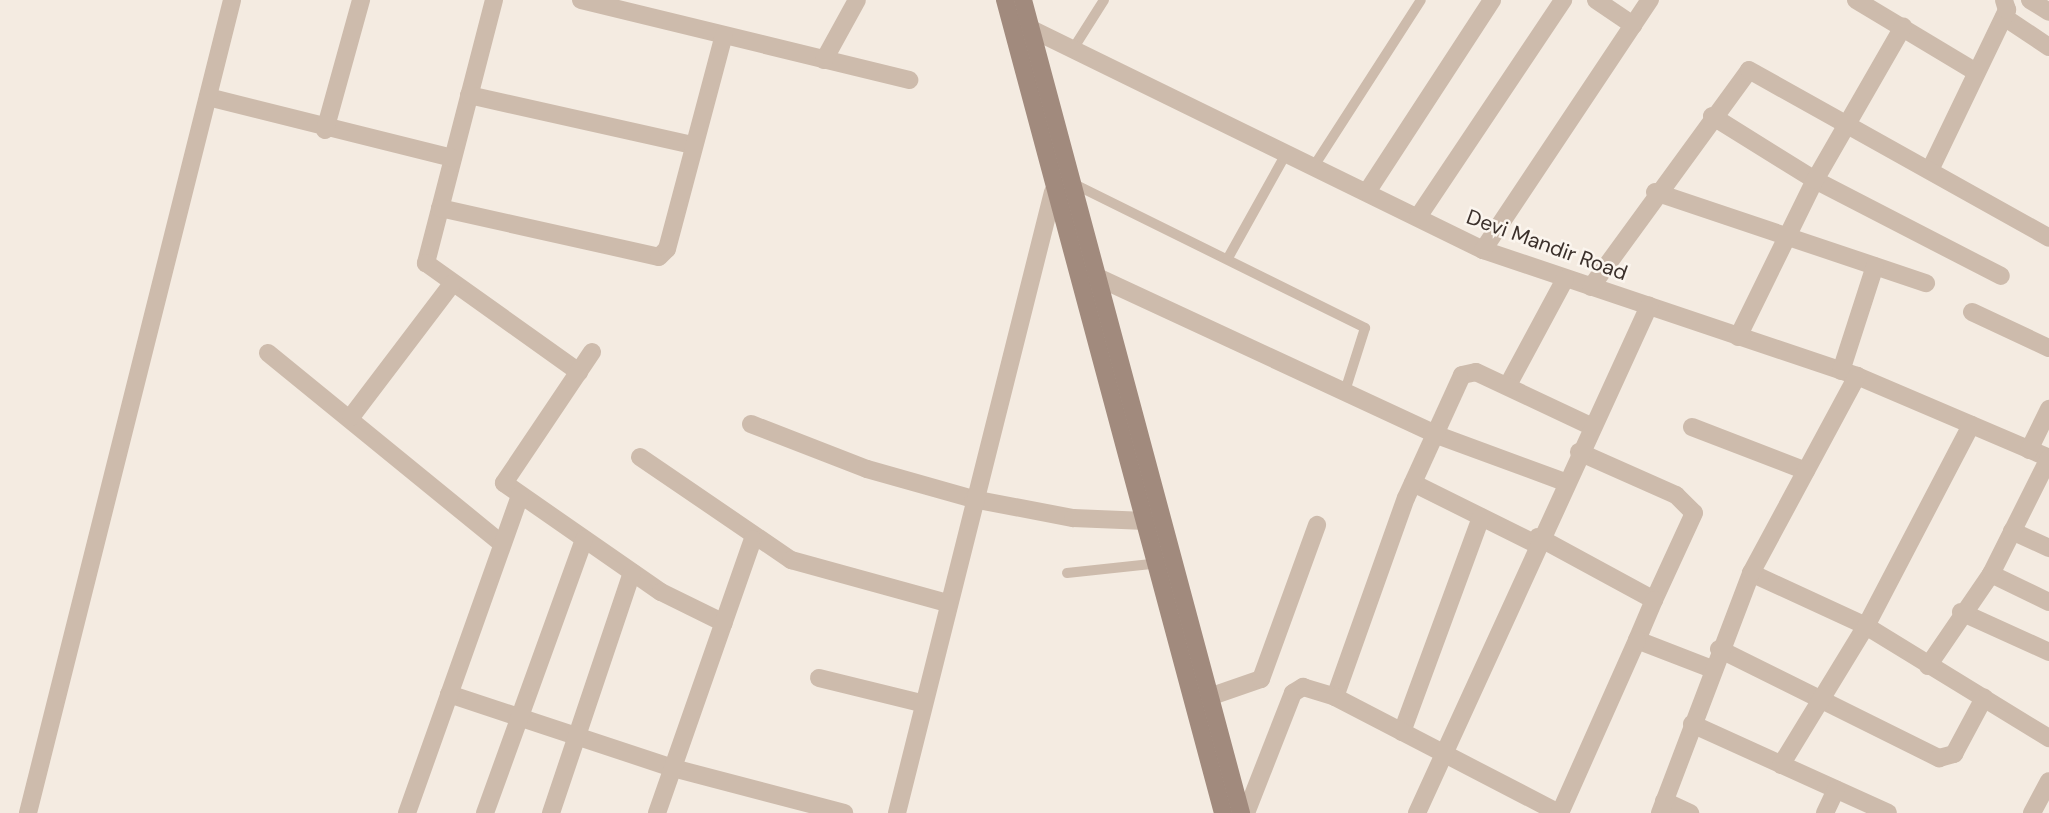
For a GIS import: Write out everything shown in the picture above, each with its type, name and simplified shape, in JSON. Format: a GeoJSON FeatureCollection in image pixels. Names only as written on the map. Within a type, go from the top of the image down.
{"type":"FeatureCollection","features":[{"type":"Feature","properties":{"kind":"street"},"geometry":{"type":"LineString","coordinates":[[28,813],[233,0]]}},
{"type":"Feature","properties":{"kind":"street"},"geometry":{"type":"LineString","coordinates":[[325,130],[360,0]]}},
{"type":"Feature","properties":{"kind":"street"},"geometry":{"type":"LineString","coordinates":[[494,0],[426,262],[452,285],[579,372]]}},
{"type":"Feature","properties":{"kind":"street"},"geometry":{"type":"LineString","coordinates":[[581,0],[909,80]]}},
{"type":"Feature","properties":{"kind":"street"},"geometry":{"type":"LineString","coordinates":[[824,60],[857,0]]}},
{"type":"Feature","properties":{"kind":"street"},"geometry":{"type":"LineString","coordinates":[[1004,0],[1053,192],[1146,521],[1223,813]]}},
{"type":"Feature","properties":{"kind":"street"},"geometry":{"type":"LineString","coordinates":[[1023,0],[1095,276],[1243,813]]}},
{"type":"Feature","properties":{"kind":"street"},"geometry":{"type":"LineString","coordinates":[[1367,192],[1492,0]]}},
{"type":"Feature","properties":{"kind":"street"},"geometry":{"type":"LineString","coordinates":[[1418,217],[1563,0]]}},
{"type":"Feature","properties":{"kind":"street"},"geometry":{"type":"LineString","coordinates":[[1596,0],[1633,24]]}},
{"type":"Feature","properties":{"kind":"street"},"geometry":{"type":"LineString","coordinates":[[1483,250],[1650,0]]}},
{"type":"Feature","properties":{"kind":"street"},"geometry":{"type":"LineString","coordinates":[[1856,0],[1974,71]]}},
{"type":"Feature","properties":{"kind":"street"},"geometry":{"type":"LineString","coordinates":[[2030,0],[2049,12]]}},
{"type":"Feature","properties":{"kind":"street"},"geometry":{"type":"LineString","coordinates":[[1930,170],[2004,8],[2049,47]]}},
{"type":"Feature","properties":{"kind":"street","name":"Devi Mandir Road"},"geometry":{"type":"LineString","coordinates":[[1008,18],[1483,250],[1849,373],[2049,458]]}},
{"type":"Feature","properties":{"kind":"street"},"geometry":{"type":"LineString","coordinates":[[1738,337],[1815,180],[1903,27]]}},
{"type":"Feature","properties":{"kind":"street"},"geometry":{"type":"LineString","coordinates":[[440,208],[659,257],[667,249],[724,35]]}},
{"type":"Feature","properties":{"kind":"street"},"geometry":{"type":"LineString","coordinates":[[1591,287],[1655,192],[1749,69],[1849,121],[2049,238]]}},
{"type":"Feature","properties":{"kind":"street"},"geometry":{"type":"LineString","coordinates":[[469,95],[693,145]]}},
{"type":"Feature","properties":{"kind":"street"},"geometry":{"type":"LineString","coordinates":[[208,97],[325,130],[453,158]]}},
{"type":"Feature","properties":{"kind":"street"},"geometry":{"type":"LineString","coordinates":[[1712,116],[1815,180],[2001,276]]}},
{"type":"Feature","properties":{"kind":"street"},"geometry":{"type":"LineString","coordinates":[[897,813],[921,703],[1053,192]]}},
{"type":"Feature","properties":{"kind":"street"},"geometry":{"type":"LineString","coordinates":[[1655,192],[1926,283]]}},
{"type":"Feature","properties":{"kind":"street"},"geometry":{"type":"LineString","coordinates":[[1690,813],[1662,807],[1719,649],[1751,573],[1806,471],[1849,373],[1875,266]]}},
{"type":"Feature","properties":{"kind":"street"},"geometry":{"type":"LineString","coordinates":[[1095,276],[1346,388],[1437,435],[1565,482]]}},
{"type":"Feature","properties":{"kind":"street"},"geometry":{"type":"LineString","coordinates":[[1508,385],[1565,279]]}},
{"type":"Feature","properties":{"kind":"street"},"geometry":{"type":"LineString","coordinates":[[351,417],[452,285]]}},
{"type":"Feature","properties":{"kind":"street"},"geometry":{"type":"LineString","coordinates":[[1417,813],[1446,754],[1537,541],[1648,306]]}},
{"type":"Feature","properties":{"kind":"street"},"geometry":{"type":"LineString","coordinates":[[1972,312],[2049,348]]}},
{"type":"Feature","properties":{"kind":"street"},"geometry":{"type":"LineString","coordinates":[[592,352],[505,478],[520,495],[632,572],[724,622]]}},
{"type":"Feature","properties":{"kind":"street"},"geometry":{"type":"LineString","coordinates":[[268,353],[351,417],[502,544]]}},
{"type":"Feature","properties":{"kind":"street"},"geometry":{"type":"LineString","coordinates":[[1335,697],[1413,483],[1462,375],[1476,372],[1591,426]]}},
{"type":"Feature","properties":{"kind":"street"},"geometry":{"type":"LineString","coordinates":[[2029,450],[2049,409]]}},
{"type":"Feature","properties":{"kind":"street"},"geometry":{"type":"LineString","coordinates":[[751,424],[867,469],[974,499],[1073,518],[1146,521]]}},
{"type":"Feature","properties":{"kind":"street"},"geometry":{"type":"LineString","coordinates":[[1781,765],[1866,625],[1971,425]]}},
{"type":"Feature","properties":{"kind":"street"},"geometry":{"type":"LineString","coordinates":[[1692,427],[1806,471]]}},
{"type":"Feature","properties":{"kind":"street"},"geometry":{"type":"LineString","coordinates":[[1243,813],[1293,693],[1303,687],[1335,697],[1560,813],[1693,513],[1676,495],[1579,452]]}},
{"type":"Feature","properties":{"kind":"street"},"geometry":{"type":"LineString","coordinates":[[640,457],[753,539],[791,560],[947,603]]}},
{"type":"Feature","properties":{"kind":"street"},"geometry":{"type":"LineString","coordinates":[[1928,666],[1961,612],[1991,575],[2049,458]]}},
{"type":"Feature","properties":{"kind":"street"},"geometry":{"type":"LineString","coordinates":[[1413,483],[1654,600]]}},
{"type":"Feature","properties":{"kind":"street"},"geometry":{"type":"LineString","coordinates":[[407,813],[520,495]]}},
{"type":"Feature","properties":{"kind":"street"},"geometry":{"type":"LineString","coordinates":[[1402,732],[1481,517]]}},
{"type":"Feature","properties":{"kind":"street"},"geometry":{"type":"LineString","coordinates":[[1209,697],[1261,679],[1317,525]]}},
{"type":"Feature","properties":{"kind":"street"},"geometry":{"type":"LineString","coordinates":[[2012,531],[2049,548]]}},
{"type":"Feature","properties":{"kind":"street"},"geometry":{"type":"LineString","coordinates":[[485,813],[584,539]]}},
{"type":"Feature","properties":{"kind":"street"},"geometry":{"type":"LineString","coordinates":[[657,813],[753,539]]}},
{"type":"Feature","properties":{"kind":"street"},"geometry":{"type":"LineString","coordinates":[[551,813],[632,572]]}},
{"type":"Feature","properties":{"kind":"street"},"geometry":{"type":"LineString","coordinates":[[1751,573],[1866,625],[1928,666],[2049,738]]}},
{"type":"Feature","properties":{"kind":"street"},"geometry":{"type":"LineString","coordinates":[[1991,575],[2049,602]]}},
{"type":"Feature","properties":{"kind":"street"},"geometry":{"type":"LineString","coordinates":[[1961,612],[2049,652]]}},
{"type":"Feature","properties":{"kind":"street"},"geometry":{"type":"LineString","coordinates":[[1637,639],[1712,669]]}},
{"type":"Feature","properties":{"kind":"street"},"geometry":{"type":"LineString","coordinates":[[1719,649],[1945,759],[1954,754],[1984,698]]}},
{"type":"Feature","properties":{"kind":"street"},"geometry":{"type":"LineString","coordinates":[[819,678],[921,703]]}},
{"type":"Feature","properties":{"kind":"street"},"geometry":{"type":"LineString","coordinates":[[449,694],[521,714],[673,768],[844,813]]}},
{"type":"Feature","properties":{"kind":"street"},"geometry":{"type":"LineString","coordinates":[[1692,724],[1888,813]]}},
{"type":"Feature","properties":{"kind":"street"},"geometry":{"type":"LineString","coordinates":[[2032,813],[2049,781]]}},
{"type":"Feature","properties":{"kind":"street"},"geometry":{"type":"LineString","coordinates":[[1825,813],[1836,789]]}},
{"type":"Feature","properties":{"kind":"lane"},"geometry":{"type":"LineString","coordinates":[[1073,49],[1104,0]]}},
{"type":"Feature","properties":{"kind":"lane"},"geometry":{"type":"LineString","coordinates":[[1314,166],[1420,0]]}},
{"type":"Feature","properties":{"kind":"lane"},"geometry":{"type":"LineString","coordinates":[[1228,258],[1287,152]]}},
{"type":"Feature","properties":{"kind":"lane"},"geometry":{"type":"LineString","coordinates":[[1072,183],[1365,328],[1346,388]]}},
{"type":"Feature","properties":{"kind":"lane"},"geometry":{"type":"LineString","coordinates":[[1067,573],[1175,561]]}}]}
